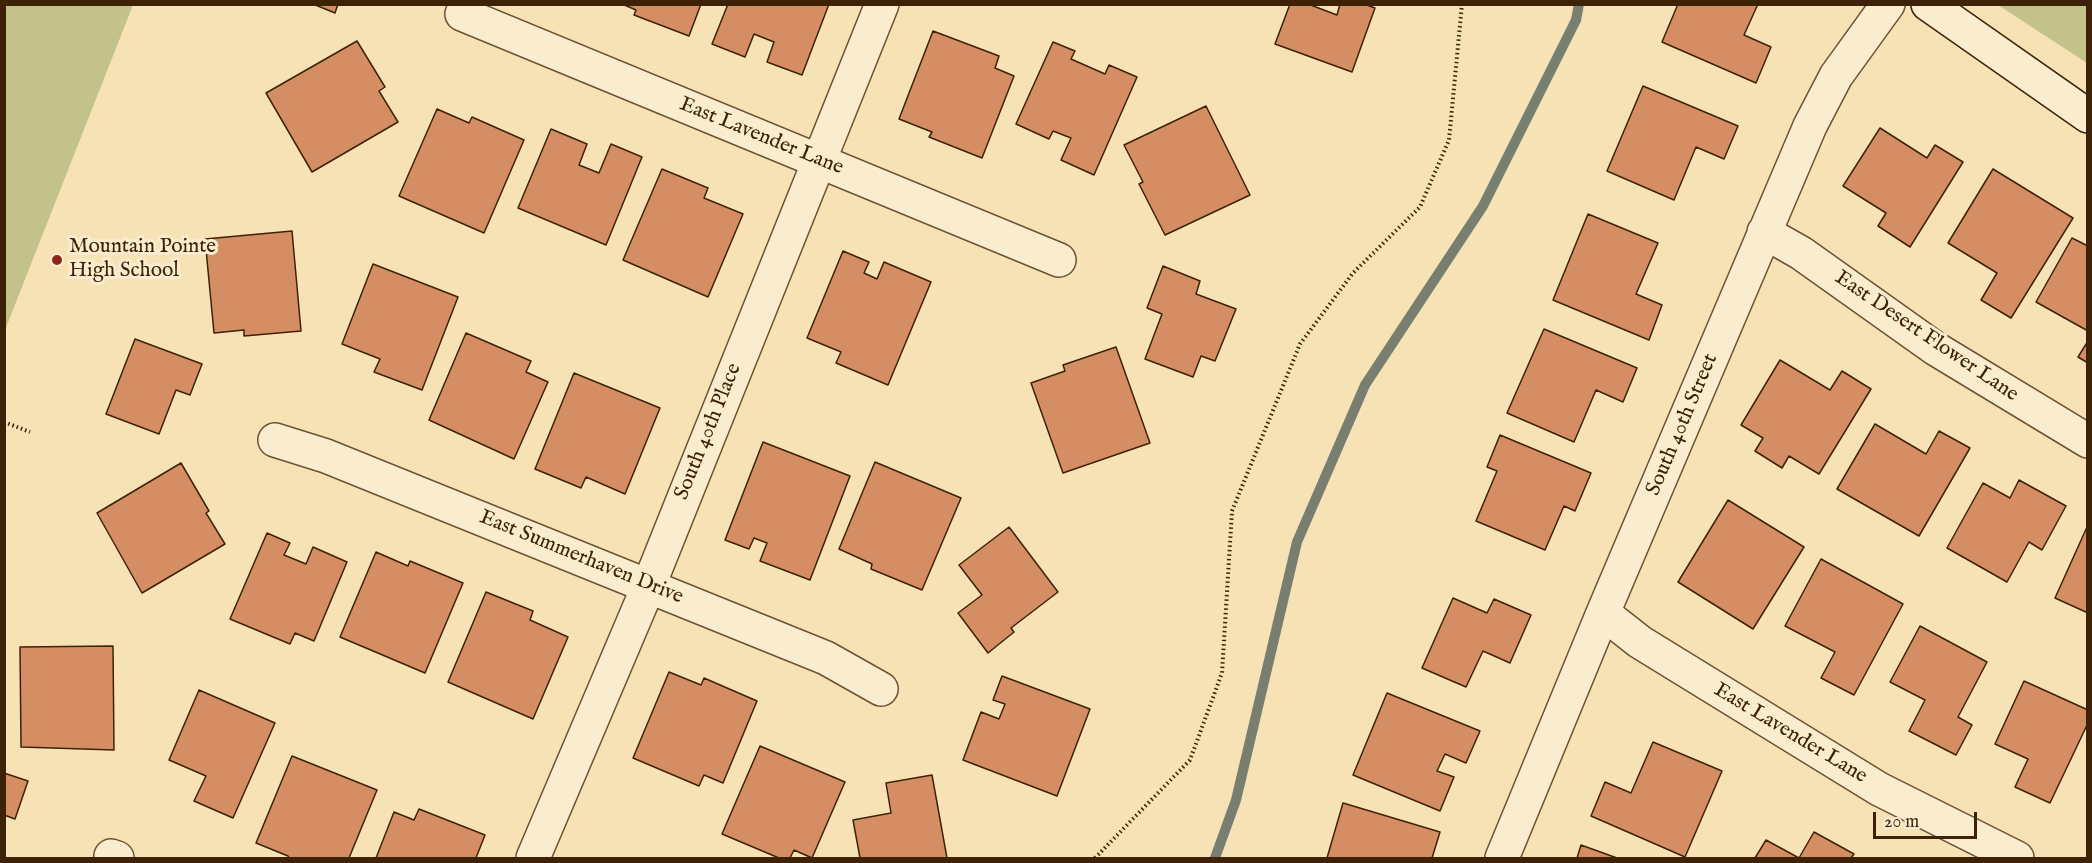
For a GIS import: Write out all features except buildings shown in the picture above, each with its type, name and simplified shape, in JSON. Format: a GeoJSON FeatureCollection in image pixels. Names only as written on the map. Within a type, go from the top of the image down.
{"type":"FeatureCollection","features":[{"type":"Feature","properties":{"kind":"street","name":"South 40th Place"},"geometry":{"type":"LineString","coordinates":[[533,858],[649,585],[882,4]]}},
{"type":"Feature","properties":{"kind":"street","name":"South 40th Street"},"geometry":{"type":"LineString","coordinates":[[1502,858],[1603,613],[1810,126],[1836,76],[1888,4]]}},
{"type":"Feature","properties":{"kind":"street"},"geometry":{"type":"LineString","coordinates":[[1928,4],[2088,116]]}},
{"type":"Feature","properties":{"kind":"street","name":"East Lavender Lane"},"geometry":{"type":"LineString","coordinates":[[462,14],[1059,260]]}},
{"type":"Feature","properties":{"kind":"street","name":"East Desert Flower Lane"},"geometry":{"type":"LineString","coordinates":[[1764,232],[1802,254],[1936,349],[2088,441]]}},
{"type":"Feature","properties":{"kind":"street","name":"East Summerhaven Drive"},"geometry":{"type":"LineString","coordinates":[[275,440],[326,456],[649,585],[826,658],[881,689]]}},
{"type":"Feature","properties":{"kind":"street","name":"East Lavender Lane"},"geometry":{"type":"LineString","coordinates":[[1603,613],[1640,642],[1879,789],[2017,858]]}},
{"type":"Feature","properties":{"kind":"path"},"geometry":{"type":"LineString","coordinates":[[1095,858],[1190,759],[1222,673],[1232,511],[1300,344],[1353,273],[1420,207],[1449,140],[1462,4]]}},
{"type":"Feature","properties":{"kind":"path"},"geometry":{"type":"LineString","coordinates":[[4,422],[30,432]]}},
{"type":"Feature","properties":{"kind":"green space"},"geometry":{"type":"Polygon","coordinates":[[[4,5],[133,5],[5,330],[4,330],[4,5]]]}},
{"type":"Feature","properties":{"kind":"green space"},"geometry":{"type":"Polygon","coordinates":[[[1998,5],[2087,5],[2087,63],[1998,5]]]}},
{"type":"Feature","properties":{"kind":"waterway"},"geometry":{"type":"LineString","coordinates":[[1215,858],[1236,800],[1297,542],[1365,385],[1483,206],[1576,20],[1579,4]]}},
{"type":"Feature","properties":{"kind":"place","name":"Mountain Pointe High School"},"geometry":{"type":"Point","coordinates":[57,260]}}]}
